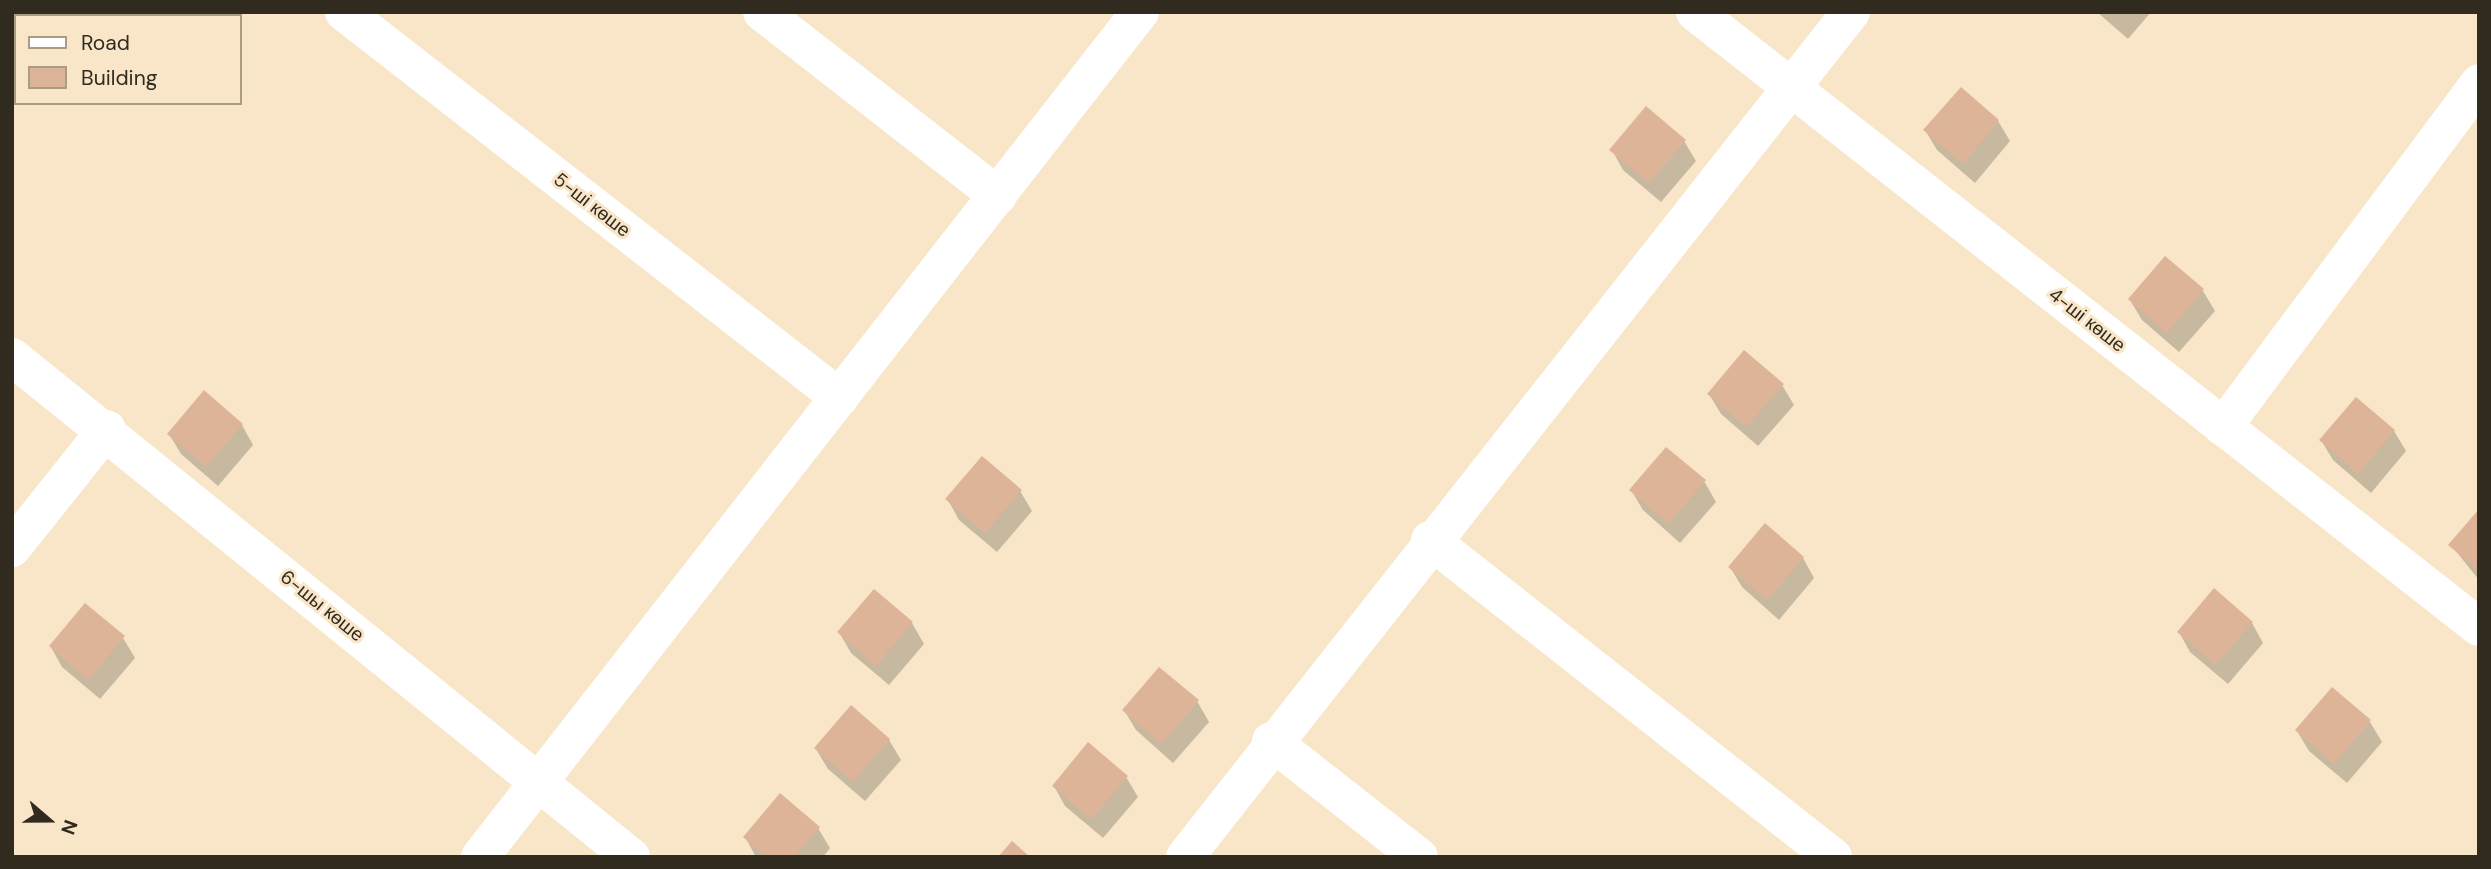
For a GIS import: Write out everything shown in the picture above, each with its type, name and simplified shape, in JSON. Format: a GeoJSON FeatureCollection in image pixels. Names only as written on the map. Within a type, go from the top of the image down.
{"type":"FeatureCollection","features":[{"type":"Feature","properties":{"kind":"lane","name":"5-ші көше"},"geometry":{"type":"LineString","coordinates":[[344,12],[840,398]]}},
{"type":"Feature","properties":{"kind":"lane"},"geometry":{"type":"LineString","coordinates":[[762,12],[998,196]]}},
{"type":"Feature","properties":{"kind":"lane"},"geometry":{"type":"LineString","coordinates":[[480,857],[1140,12]]}},
{"type":"Feature","properties":{"kind":"lane","name":"4-ші көше"},"geometry":{"type":"LineString","coordinates":[[1695,12],[2479,627]]}},
{"type":"Feature","properties":{"kind":"lane"},"geometry":{"type":"LineString","coordinates":[[1185,857],[1271,741],[1794,89],[1851,12]]}},
{"type":"Feature","properties":{"kind":"lane"},"geometry":{"type":"LineString","coordinates":[[2223,427],[2479,83]]}},
{"type":"Feature","properties":{"kind":"lane","name":"6-шы көше"},"geometry":{"type":"LineString","coordinates":[[12,357],[107,429],[536,783],[631,857]]}},
{"type":"Feature","properties":{"kind":"lane"},"geometry":{"type":"LineString","coordinates":[[12,548],[107,429]]}},
{"type":"Feature","properties":{"kind":"lane"},"geometry":{"type":"LineString","coordinates":[[1430,540],[1833,857]]}},
{"type":"Feature","properties":{"kind":"lane"},"geometry":{"type":"LineString","coordinates":[[1271,741],[1419,857]]}},
{"type":"Feature","properties":{"kind":"building"},"geometry":{"type":"Polygon","coordinates":[[[207,12],[209,14],[168,14],[207,12]]]}},
{"type":"Feature","properties":{"kind":"building"},"geometry":{"type":"Polygon","coordinates":[[[1961,87],[1999,120],[1963,164],[1923,130],[1961,87]]]}},
{"type":"Feature","properties":{"kind":"building"},"geometry":{"type":"Polygon","coordinates":[[[1646,106],[1686,140],[1649,183],[1609,150],[1646,106]]]}},
{"type":"Feature","properties":{"kind":"building"},"geometry":{"type":"Polygon","coordinates":[[[2165,256],[2204,289],[2167,333],[2128,299],[2165,256]]]}},
{"type":"Feature","properties":{"kind":"building"},"geometry":{"type":"Polygon","coordinates":[[[1744,350],[1784,384],[1746,427],[1707,394],[1744,350]]]}},
{"type":"Feature","properties":{"kind":"building"},"geometry":{"type":"Polygon","coordinates":[[[204,390],[243,424],[206,467],[167,434],[204,390]]]}},
{"type":"Feature","properties":{"kind":"building"},"geometry":{"type":"Polygon","coordinates":[[[2356,397],[2395,430],[2358,474],[2319,440],[2356,397]]]}},
{"type":"Feature","properties":{"kind":"building"},"geometry":{"type":"Polygon","coordinates":[[[1666,447],[1706,480],[1668,524],[1629,490],[1666,447]]]}},
{"type":"Feature","properties":{"kind":"building"},"geometry":{"type":"Polygon","coordinates":[[[982,456],[1022,490],[985,533],[945,499],[982,456]]]}},
{"type":"Feature","properties":{"kind":"building"},"geometry":{"type":"Polygon","coordinates":[[[2479,509],[2479,571],[2448,545],[2479,509]]]}},
{"type":"Feature","properties":{"kind":"building"},"geometry":{"type":"Polygon","coordinates":[[[1765,523],[1804,557],[1767,600],[1728,567],[1765,523]]]}},
{"type":"Feature","properties":{"kind":"building"},"geometry":{"type":"Polygon","coordinates":[[[2214,588],[2253,622],[2215,665],[2177,632],[2214,588]]]}},
{"type":"Feature","properties":{"kind":"building"},"geometry":{"type":"Polygon","coordinates":[[[874,589],[913,622],[876,666],[837,632],[874,589]]]}},
{"type":"Feature","properties":{"kind":"building"},"geometry":{"type":"Polygon","coordinates":[[[85,603],[125,636],[88,680],[49,646],[85,603]]]}},
{"type":"Feature","properties":{"kind":"building"},"geometry":{"type":"Polygon","coordinates":[[[1159,667],[1199,700],[1161,744],[1122,710],[1159,667]]]}},
{"type":"Feature","properties":{"kind":"building"},"geometry":{"type":"Polygon","coordinates":[[[2332,687],[2371,720],[2334,764],[2295,730],[2332,687]]]}},
{"type":"Feature","properties":{"kind":"building"},"geometry":{"type":"Polygon","coordinates":[[[851,705],[890,739],[853,782],[814,748],[851,705]]]}},
{"type":"Feature","properties":{"kind":"building"},"geometry":{"type":"Polygon","coordinates":[[[1088,742],[1128,776],[1091,819],[1052,786],[1088,742]]]}},
{"type":"Feature","properties":{"kind":"building"},"geometry":{"type":"Polygon","coordinates":[[[780,793],[820,827],[794,857],[766,857],[743,837],[780,793]]]}},
{"type":"Feature","properties":{"kind":"building"},"geometry":{"type":"Polygon","coordinates":[[[1012,841],[1030,857],[998,857],[1012,841]]]}}]}
